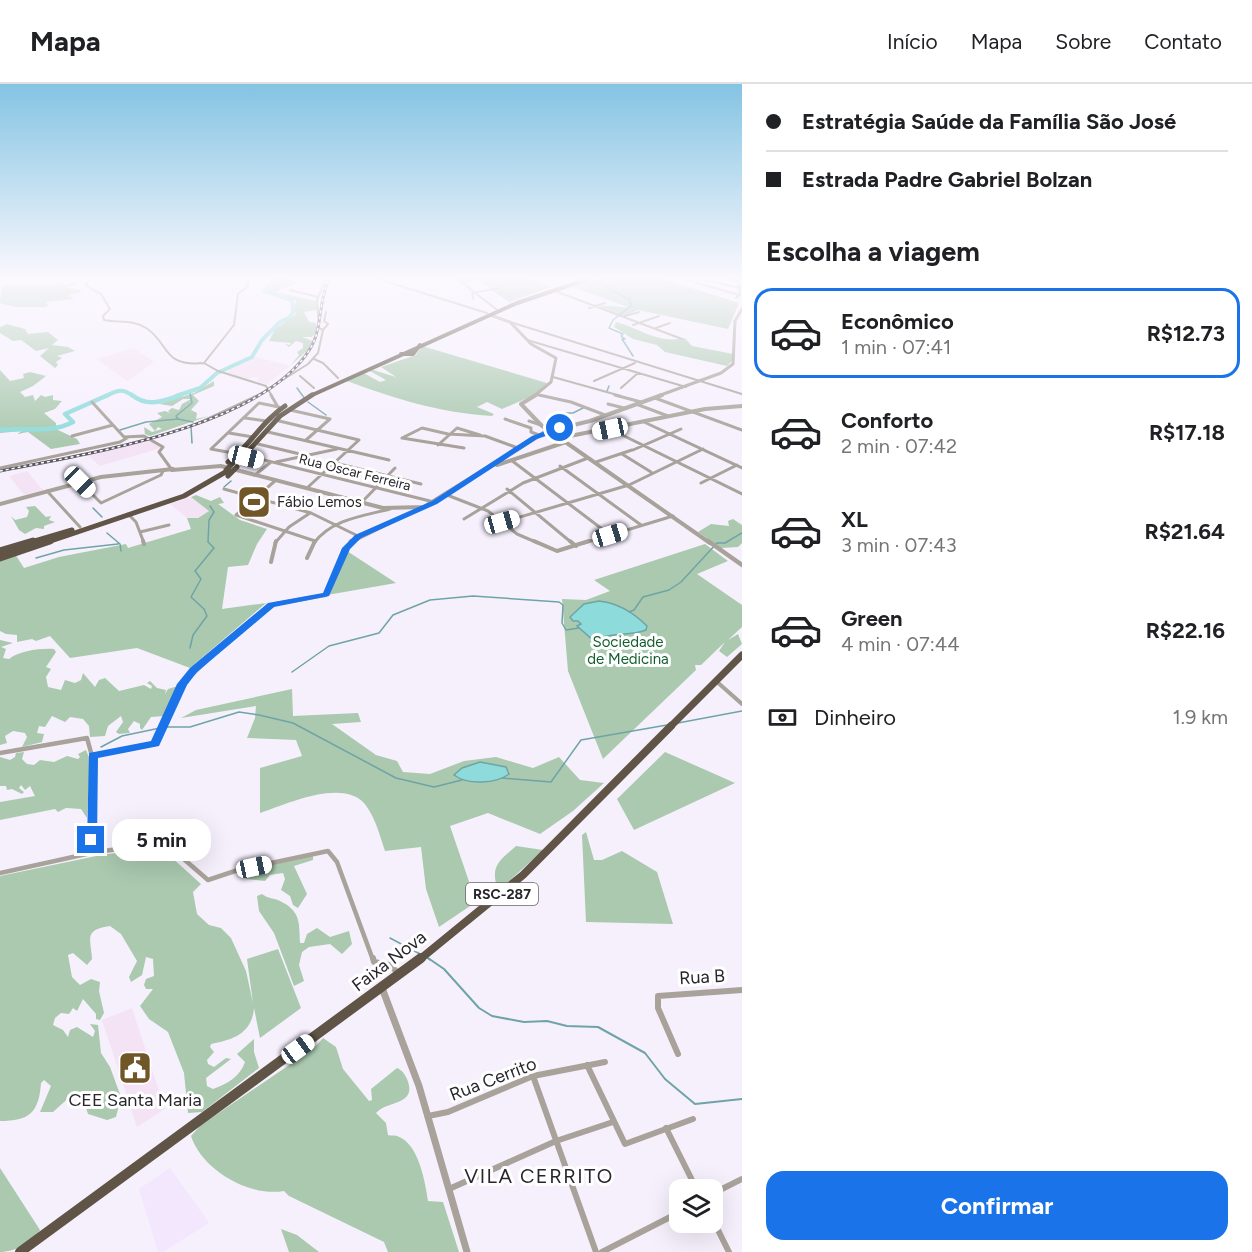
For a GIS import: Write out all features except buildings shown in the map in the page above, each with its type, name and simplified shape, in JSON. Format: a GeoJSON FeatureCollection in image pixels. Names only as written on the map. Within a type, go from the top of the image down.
{"type":"FeatureCollection","features":[{"type":"Feature","properties":{"kind":"highway"},"geometry":{"type":"LineString","coordinates":[[233,465],[280,407],[400,354],[438,334]]}},
{"type":"Feature","properties":{"kind":"highway"},"geometry":{"type":"LineString","coordinates":[[233,465],[253,437],[280,407],[314,388],[438,334]]}},
{"type":"Feature","properties":{"kind":"highway"},"geometry":{"type":"LineString","coordinates":[[400,354],[413,354],[420,345],[445,334]]}},
{"type":"Feature","properties":{"kind":"highway"},"geometry":{"type":"LineString","coordinates":[[310,394],[325,383]]}},
{"type":"Feature","properties":{"kind":"highway"},"geometry":{"type":"LineString","coordinates":[[0,558],[156,504],[202,483],[247,457],[268,432],[280,407]]}},
{"type":"Feature","properties":{"kind":"highway"},"geometry":{"type":"LineString","coordinates":[[0,551],[203,490],[233,465],[274,421]]}},
{"type":"Feature","properties":{"kind":"highway","name":"Faixa Nova"},"geometry":{"type":"LineString","coordinates":[[20,1252],[457,932],[523,875],[742,655]]}},
{"type":"Feature","properties":{"kind":"street"},"geometry":{"type":"LineString","coordinates":[[154,334],[161,347],[186,362],[204,363],[218,371],[261,384],[268,389],[280,407]]}},
{"type":"Feature","properties":{"kind":"street"},"geometry":{"type":"LineString","coordinates":[[204,363],[227,334]]}},
{"type":"Feature","properties":{"kind":"street"},"geometry":{"type":"LineString","coordinates":[[199,423],[251,400],[314,359],[322,334]]}},
{"type":"Feature","properties":{"kind":"street"},"geometry":{"type":"LineString","coordinates":[[521,334],[527,340],[555,356],[557,368],[545,390],[521,404],[541,425],[742,565]]}},
{"type":"Feature","properties":{"kind":"street"},"geometry":{"type":"LineString","coordinates":[[546,334],[699,383],[742,394]]}},
{"type":"Feature","properties":{"kind":"street"},"geometry":{"type":"LineString","coordinates":[[667,334],[682,339]]}},
{"type":"Feature","properties":{"kind":"street"},"geometry":{"type":"LineString","coordinates":[[671,335],[675,334]]}},
{"type":"Feature","properties":{"kind":"street"},"geometry":{"type":"LineString","coordinates":[[92,756],[155,744],[182,684],[194,670],[271,605],[326,595],[346,548],[358,536],[447,495],[547,431],[605,416],[721,373],[733,364],[735,334]]}},
{"type":"Feature","properties":{"kind":"street"},"geometry":{"type":"LineString","coordinates":[[527,340],[687,387]]}},
{"type":"Feature","properties":{"kind":"street"},"geometry":{"type":"LineString","coordinates":[[579,355],[591,348]]}},
{"type":"Feature","properties":{"kind":"street"},"geometry":{"type":"LineString","coordinates":[[314,359],[323,363],[338,378]]}},
{"type":"Feature","properties":{"kind":"street"},"geometry":{"type":"LineString","coordinates":[[594,381],[636,363]]}},
{"type":"Feature","properties":{"kind":"street"},"geometry":{"type":"LineString","coordinates":[[621,388],[639,373]]}},
{"type":"Feature","properties":{"kind":"street"},"geometry":{"type":"LineString","coordinates":[[300,376],[314,388]]}},
{"type":"Feature","properties":{"kind":"street"},"geometry":{"type":"LineString","coordinates":[[553,377],[641,402]]}},
{"type":"Feature","properties":{"kind":"street"},"geometry":{"type":"LineString","coordinates":[[539,395],[568,401],[605,416]]}},
{"type":"Feature","properties":{"kind":"street"},"geometry":{"type":"LineString","coordinates":[[654,398],[742,430]]}},
{"type":"Feature","properties":{"kind":"street"},"geometry":{"type":"LineString","coordinates":[[93,403],[127,438]]}},
{"type":"Feature","properties":{"kind":"street"},"geometry":{"type":"LineString","coordinates":[[305,441],[330,419],[259,404],[211,449],[233,465],[255,475],[390,509],[424,507]]}},
{"type":"Feature","properties":{"kind":"street"},"geometry":{"type":"LineString","coordinates":[[608,404],[624,408]]}},
{"type":"Feature","properties":{"kind":"street"},"geometry":{"type":"LineString","coordinates":[[636,404],[669,416]]}},
{"type":"Feature","properties":{"kind":"street"},"geometry":{"type":"LineString","coordinates":[[560,438],[693,411],[742,406]]}},
{"type":"Feature","properties":{"kind":"street"},"geometry":{"type":"LineString","coordinates":[[244,417],[267,421]]}},
{"type":"Feature","properties":{"kind":"street"},"geometry":{"type":"LineString","coordinates":[[504,419],[531,428],[531,432],[539,435]]}},
{"type":"Feature","properties":{"kind":"street"},"geometry":{"type":"LineString","coordinates":[[274,421],[359,440],[307,488]]}},
{"type":"Feature","properties":{"kind":"street"},"geometry":{"type":"LineString","coordinates":[[529,422],[541,425]]}},
{"type":"Feature","properties":{"kind":"street"},"geometry":{"type":"LineString","coordinates":[[644,422],[742,468]]}},
{"type":"Feature","properties":{"kind":"street"},"geometry":{"type":"LineString","coordinates":[[72,436],[113,425]]}},
{"type":"Feature","properties":{"kind":"street"},"geometry":{"type":"LineString","coordinates":[[736,428],[742,426]]}},
{"type":"Feature","properties":{"kind":"street"},"geometry":{"type":"LineString","coordinates":[[464,448],[401,437],[420,428],[448,434],[480,435]]}},
{"type":"Feature","properties":{"kind":"street"},"geometry":{"type":"LineString","coordinates":[[437,445],[457,428],[518,448]]}},
{"type":"Feature","properties":{"kind":"street"},"geometry":{"type":"LineString","coordinates":[[610,429],[742,494]]}},
{"type":"Feature","properties":{"kind":"street"},"geometry":{"type":"LineString","coordinates":[[596,462],[643,446],[681,429]]}},
{"type":"Feature","properties":{"kind":"street"},"geometry":{"type":"LineString","coordinates":[[268,432],[388,460]]}},
{"type":"Feature","properties":{"kind":"street"},"geometry":{"type":"LineString","coordinates":[[228,433],[253,437]]}},
{"type":"Feature","properties":{"kind":"street"},"geometry":{"type":"LineString","coordinates":[[491,466],[585,434]]}},
{"type":"Feature","properties":{"kind":"street"},"geometry":{"type":"LineString","coordinates":[[0,468],[114,444],[127,438],[143,435],[163,448],[159,452],[172,470]]}},
{"type":"Feature","properties":{"kind":"street"},"geometry":{"type":"LineString","coordinates":[[258,444],[304,455]]}},
{"type":"Feature","properties":{"kind":"street"},"geometry":{"type":"LineString","coordinates":[[255,475],[271,462],[337,448]]}},
{"type":"Feature","properties":{"kind":"street"},"geometry":{"type":"LineString","coordinates":[[502,522],[628,485],[703,449]]}},
{"type":"Feature","properties":{"kind":"street"},"geometry":{"type":"LineString","coordinates":[[622,454],[652,472]]}},
{"type":"Feature","properties":{"kind":"street","name":"Rua Oscar Ferreira"},"geometry":{"type":"LineString","coordinates":[[247,457],[434,502]]}},
{"type":"Feature","properties":{"kind":"street"},"geometry":{"type":"LineString","coordinates":[[464,519],[507,489],[559,466],[589,458]]}},
{"type":"Feature","properties":{"kind":"street"},"geometry":{"type":"LineString","coordinates":[[511,460],[610,535]]}},
{"type":"Feature","properties":{"kind":"street"},"geometry":{"type":"LineString","coordinates":[[334,463],[421,483]]}},
{"type":"Feature","properties":{"kind":"street"},"geometry":{"type":"LineString","coordinates":[[0,504],[101,477],[233,465]]}},
{"type":"Feature","properties":{"kind":"street"},"geometry":{"type":"LineString","coordinates":[[701,483],[737,465]]}},
{"type":"Feature","properties":{"kind":"street"},"geometry":{"type":"LineString","coordinates":[[559,466],[642,526]]}},
{"type":"Feature","properties":{"kind":"street"},"geometry":{"type":"LineString","coordinates":[[361,502],[395,468]]}},
{"type":"Feature","properties":{"kind":"street"},"geometry":{"type":"LineString","coordinates":[[80,482],[101,503],[160,475],[163,471]]}},
{"type":"Feature","properties":{"kind":"street"},"geometry":{"type":"LineString","coordinates":[[276,480],[236,516],[315,542]]}},
{"type":"Feature","properties":{"kind":"street"},"geometry":{"type":"LineString","coordinates":[[224,489],[311,513],[358,536]]}},
{"type":"Feature","properties":{"kind":"street"},"geometry":{"type":"LineString","coordinates":[[507,489],[576,546]]}},
{"type":"Feature","properties":{"kind":"street"},"geometry":{"type":"LineString","coordinates":[[47,491],[80,527]]}},
{"type":"Feature","properties":{"kind":"street"},"geometry":{"type":"LineString","coordinates":[[447,495],[480,508],[517,534],[557,551],[673,516]]}},
{"type":"Feature","properties":{"kind":"street"},"geometry":{"type":"LineString","coordinates":[[307,558],[315,542],[334,524],[390,509]]}},
{"type":"Feature","properties":{"kind":"street"},"geometry":{"type":"LineString","coordinates":[[399,509],[408,514]]}},
{"type":"Feature","properties":{"kind":"street"},"geometry":{"type":"LineString","coordinates":[[271,562],[274,546],[285,531],[311,513]]}},
{"type":"Feature","properties":{"kind":"street"},"geometry":{"type":"LineString","coordinates":[[128,514],[136,522],[144,543]]}},
{"type":"Feature","properties":{"kind":"street"},"geometry":{"type":"LineString","coordinates":[[140,532],[169,525]]}},
{"type":"Feature","properties":{"kind":"street"},"geometry":{"type":"LineString","coordinates":[[716,681],[742,704]]}},
{"type":"Feature","properties":{"kind":"street"},"geometry":{"type":"LineString","coordinates":[[0,753],[87,738],[92,756],[91,853]]}},
{"type":"Feature","properties":{"kind":"street"},"geometry":{"type":"LineString","coordinates":[[0,873],[91,853],[164,842],[208,880],[238,870],[329,852],[337,862],[374,962],[390,966],[400,975]]}},
{"type":"Feature","properties":{"kind":"street"},"geometry":{"type":"LineString","coordinates":[[382,988],[386,993],[427,1116],[467,1252]]}},
{"type":"Feature","properties":{"kind":"street","name":"Rua B"},"geometry":{"type":"LineString","coordinates":[[678,1054],[656,1001],[658,996],[742,990]]}},
{"type":"Feature","properties":{"kind":"street","name":"Rua Cerrito"},"geometry":{"type":"LineString","coordinates":[[427,1116],[448,1112],[533,1076],[605,1062]]}},
{"type":"Feature","properties":{"kind":"street"},"geometry":{"type":"LineString","coordinates":[[587,1065],[625,1144],[693,1119]]}},
{"type":"Feature","properties":{"kind":"street"},"geometry":{"type":"LineString","coordinates":[[533,1076],[596,1252]]}},
{"type":"Feature","properties":{"kind":"street"},"geometry":{"type":"LineString","coordinates":[[448,1189],[556,1142],[613,1122]]}},
{"type":"Feature","properties":{"kind":"street"},"geometry":{"type":"LineString","coordinates":[[666,1128],[692,1179]]}},
{"type":"Feature","properties":{"kind":"street"},"geometry":{"type":"LineString","coordinates":[[723,1188],[742,1179]]}},
{"type":"Feature","properties":{"kind":"street"},"geometry":{"type":"LineString","coordinates":[[602,1252],[669,1218]]}},
{"type":"Feature","properties":{"kind":"street"},"geometry":{"type":"LineString","coordinates":[[720,1233],[729,1252]]}},
{"type":"Feature","properties":{"kind":"shaded area"},"geometry":{"type":"Polygon","coordinates":[[[134,348],[154,362],[127,381],[97,359],[134,348]]]}},
{"type":"Feature","properties":{"kind":"shaded area"},"geometry":{"type":"Polygon","coordinates":[[[256,357],[290,366],[267,384],[256,381],[259,378],[249,379],[226,372],[256,357]]]}},
{"type":"Feature","properties":{"kind":"shaded area"},"geometry":{"type":"Polygon","coordinates":[[[149,440],[161,448],[100,466],[86,454],[149,440]]]}},
{"type":"Feature","properties":{"kind":"shaded area"},"geometry":{"type":"Polygon","coordinates":[[[27,471],[43,490],[24,495],[9,476],[27,471]]]}},
{"type":"Feature","properties":{"kind":"shaded area"},"geometry":{"type":"Polygon","coordinates":[[[192,497],[209,511],[191,521],[170,504],[192,497]]]}},
{"type":"Feature","properties":{"kind":"shaded area"},"geometry":{"type":"Polygon","coordinates":[[[599,601],[619,606],[631,613],[647,626],[646,630],[593,640],[577,626],[581,624],[578,621],[573,621],[570,617],[584,604],[599,601]]]}},
{"type":"Feature","properties":{"kind":"shaded area"},"geometry":{"type":"Polygon","coordinates":[[[480,762],[506,767],[509,774],[497,780],[481,782],[466,780],[454,775],[462,768],[480,762]]]}},
{"type":"Feature","properties":{"kind":"shaded area","name":"CEE Santa Maria"},"geometry":{"type":"Polygon","coordinates":[[[132,1008],[165,1109],[137,1127],[102,1020],[132,1008]]]}},
{"type":"Feature","properties":{"kind":"shaded area"},"geometry":{"type":"Polygon","coordinates":[[[170,1168],[209,1223],[163,1252],[158,1252],[139,1189],[170,1168]]]}},
{"type":"Feature","properties":{"kind":"green space"},"geometry":{"type":"Polygon","coordinates":[[[1,334],[50,334],[58,340],[52,345],[68,347],[75,351],[57,356],[62,358],[56,362],[58,365],[55,368],[40,356],[49,348],[36,351],[21,340],[13,341],[1,334]]]}},
{"type":"Feature","properties":{"kind":"green space"},"geometry":{"type":"Polygon","coordinates":[[[273,334],[315,334],[312,337],[302,337],[313,341],[309,349],[291,365],[299,355],[297,352],[303,348],[303,343],[296,341],[289,347],[285,344],[290,345],[291,343],[269,341],[273,334]]]}},
{"type":"Feature","properties":{"kind":"green space"},"geometry":{"type":"Polygon","coordinates":[[[624,334],[646,334],[666,339],[685,338],[692,346],[733,354],[732,361],[727,366],[665,352],[657,345],[633,339],[624,334]]]}},
{"type":"Feature","properties":{"kind":"green space"},"geometry":{"type":"Polygon","coordinates":[[[422,346],[547,383],[541,392],[502,409],[487,402],[477,407],[494,414],[492,416],[454,412],[417,404],[344,380],[362,372],[380,382],[386,380],[368,370],[370,369],[396,377],[381,367],[416,355],[422,346]]]}},
{"type":"Feature","properties":{"kind":"green space"},"geometry":{"type":"Polygon","coordinates":[[[0,370],[10,381],[24,378],[23,374],[30,372],[46,376],[20,392],[25,397],[33,395],[35,401],[41,395],[45,397],[53,395],[53,400],[62,401],[55,409],[44,413],[56,423],[56,429],[77,439],[80,444],[51,449],[28,432],[0,433],[0,370]]]}},
{"type":"Feature","properties":{"kind":"green space"},"geometry":{"type":"Polygon","coordinates":[[[214,381],[214,386],[193,395],[199,401],[191,410],[197,413],[196,419],[209,416],[150,436],[145,434],[144,427],[152,432],[162,429],[158,427],[155,431],[149,424],[162,417],[157,413],[165,411],[170,413],[168,411],[172,408],[179,410],[182,404],[191,399],[183,399],[172,406],[159,404],[194,393],[214,381]]]}},
{"type":"Feature","properties":{"kind":"green space"},"geometry":{"type":"Polygon","coordinates":[[[196,495],[211,501],[220,497],[224,503],[218,504],[240,520],[267,529],[257,544],[248,565],[228,567],[222,609],[266,603],[190,668],[137,648],[70,658],[50,636],[36,641],[32,639],[17,642],[17,635],[0,631],[0,559],[15,554],[24,568],[59,557],[126,544],[128,548],[191,529],[187,518],[198,518],[209,511],[191,497],[196,495]]]}},
{"type":"Feature","properties":{"kind":"green space"},"geometry":{"type":"Polygon","coordinates":[[[35,506],[46,517],[51,516],[49,520],[55,522],[44,526],[44,529],[36,528],[25,534],[19,530],[11,516],[15,520],[27,517],[29,511],[26,507],[35,506]]]}},
{"type":"Feature","properties":{"kind":"green space"},"geometry":{"type":"Polygon","coordinates":[[[733,519],[742,525],[742,543],[738,547],[721,548],[698,532],[711,524],[729,526],[728,521],[733,519]]]}},
{"type":"Feature","properties":{"kind":"green space","name":"Sociedade de Medicina"},"geometry":{"type":"Polygon","coordinates":[[[705,544],[728,561],[697,574],[742,605],[742,627],[728,640],[738,634],[742,644],[727,657],[719,651],[725,642],[701,665],[695,665],[696,670],[603,759],[568,671],[562,599],[586,600],[610,591],[594,580],[705,544]]]}},
{"type":"Feature","properties":{"kind":"green space"},"geometry":{"type":"Polygon","coordinates":[[[347,551],[396,583],[327,595],[347,551]]]}},
{"type":"Feature","properties":{"kind":"green space"},"geometry":{"type":"Polygon","coordinates":[[[0,640],[13,643],[1,647],[6,649],[3,658],[9,659],[30,651],[54,649],[56,652],[46,667],[51,669],[46,677],[48,687],[61,690],[65,680],[75,683],[81,680],[83,673],[95,687],[99,680],[105,678],[119,691],[144,685],[151,689],[152,686],[147,683],[150,681],[157,688],[166,690],[165,694],[168,689],[178,686],[164,716],[151,717],[142,730],[140,724],[134,721],[128,729],[130,733],[116,732],[123,722],[121,716],[108,726],[105,736],[90,737],[89,726],[83,719],[70,717],[65,722],[52,716],[45,727],[39,726],[37,733],[44,734],[42,742],[22,747],[27,737],[25,733],[13,731],[5,736],[7,743],[0,745],[0,640]]]}},
{"type":"Feature","properties":{"kind":"green space"},"geometry":{"type":"Polygon","coordinates":[[[292,689],[293,716],[358,713],[361,722],[332,724],[376,755],[397,761],[403,772],[430,774],[464,761],[496,757],[533,768],[559,757],[580,780],[604,783],[573,811],[540,834],[488,813],[450,826],[476,902],[439,927],[426,889],[421,847],[385,851],[373,817],[358,798],[346,794],[316,795],[260,813],[260,768],[302,756],[296,740],[247,738],[255,718],[256,706],[181,718],[196,710],[292,689]]]}},
{"type":"Feature","properties":{"kind":"green space"},"geometry":{"type":"Polygon","coordinates":[[[86,750],[90,760],[87,818],[81,809],[66,808],[58,812],[55,809],[0,820],[0,802],[35,796],[30,786],[25,790],[21,785],[19,788],[24,792],[22,794],[12,789],[7,790],[6,786],[0,786],[0,757],[10,760],[15,757],[16,753],[24,752],[22,759],[27,764],[34,765],[40,760],[54,762],[67,756],[78,759],[80,757],[78,754],[86,750]]]}},
{"type":"Feature","properties":{"kind":"green space"},"geometry":{"type":"Polygon","coordinates":[[[665,752],[735,783],[634,830],[617,799],[665,752]]]}},
{"type":"Feature","properties":{"kind":"green space"},"geometry":{"type":"Polygon","coordinates":[[[586,832],[594,860],[602,860],[622,851],[657,872],[673,924],[586,922],[582,835],[586,832]]]}},
{"type":"Feature","properties":{"kind":"green space"},"geometry":{"type":"Polygon","coordinates":[[[516,846],[543,850],[498,891],[495,876],[497,865],[516,846]]]}},
{"type":"Feature","properties":{"kind":"green space"},"geometry":{"type":"Polygon","coordinates":[[[160,847],[201,884],[193,892],[197,914],[209,925],[221,928],[231,938],[246,971],[253,1003],[247,959],[278,949],[301,1008],[260,1038],[254,1008],[245,1030],[233,1038],[211,1044],[210,1047],[214,1052],[207,1060],[208,1064],[214,1067],[226,1058],[231,1059],[206,1078],[207,1086],[213,1089],[228,1082],[240,1072],[245,1062],[237,1054],[254,1039],[254,1052],[259,1068],[202,1112],[188,1113],[184,1073],[168,1032],[149,1019],[140,1006],[153,989],[146,989],[144,985],[146,979],[154,976],[153,959],[146,957],[142,975],[131,982],[129,977],[137,961],[121,934],[110,926],[101,928],[90,936],[92,959],[87,965],[73,953],[68,955],[72,977],[80,985],[91,979],[100,982],[99,991],[104,1013],[100,1020],[96,1019],[96,1014],[83,999],[77,1011],[73,1008],[69,1014],[61,1013],[55,1018],[53,1025],[63,1030],[68,1037],[70,1030],[77,1027],[93,1037],[95,1031],[90,1024],[98,1025],[101,1053],[110,1067],[121,1097],[116,1117],[107,1120],[88,1114],[81,1092],[73,1094],[53,1112],[40,1112],[51,1086],[44,1080],[41,1083],[38,1102],[31,1113],[18,1119],[0,1121],[0,876],[101,855],[160,847]]]}},
{"type":"Feature","properties":{"kind":"green space"},"geometry":{"type":"Polygon","coordinates":[[[313,856],[313,860],[294,866],[307,894],[298,908],[293,905],[290,896],[281,890],[285,879],[283,873],[270,875],[265,881],[246,879],[247,870],[313,856]]]}},
{"type":"Feature","properties":{"kind":"green space"},"geometry":{"type":"Polygon","coordinates":[[[262,894],[292,909],[298,918],[300,943],[304,943],[307,934],[317,928],[330,937],[349,931],[352,944],[342,954],[330,944],[309,947],[302,952],[299,965],[304,981],[294,986],[274,933],[259,911],[257,896],[262,894]]]}},
{"type":"Feature","properties":{"kind":"green space"},"geometry":{"type":"Polygon","coordinates":[[[323,1038],[336,1047],[343,1069],[369,1101],[372,1100],[371,1089],[397,1068],[404,1074],[409,1088],[408,1094],[400,1101],[376,1113],[386,1123],[388,1135],[397,1136],[411,1146],[420,1164],[428,1201],[443,1202],[459,1252],[388,1252],[384,1242],[289,1196],[284,1191],[256,1190],[228,1178],[205,1160],[197,1148],[191,1136],[201,1125],[314,1048],[323,1038]]]}},
{"type":"Feature","properties":{"kind":"green space"},"geometry":{"type":"Polygon","coordinates":[[[0,1168],[40,1230],[22,1246],[0,1252],[0,1168]]]}},
{"type":"Feature","properties":{"kind":"green space"},"geometry":{"type":"Polygon","coordinates":[[[281,1229],[297,1235],[319,1252],[289,1252],[281,1229]]]}},
{"type":"Feature","properties":{"kind":"waterway"},"geometry":{"type":"LineString","coordinates":[[176,396],[200,388],[217,373],[252,357],[268,334]]}},
{"type":"Feature","properties":{"kind":"waterway"},"geometry":{"type":"LineString","coordinates":[[622,334],[621,336],[625,339],[622,339],[633,356]]}},
{"type":"Feature","properties":{"kind":"waterway"},"geometry":{"type":"LineString","coordinates":[[607,391],[609,386]]}},
{"type":"Feature","properties":{"kind":"waterway"},"geometry":{"type":"LineString","coordinates":[[297,388],[305,399]]}},
{"type":"Feature","properties":{"kind":"waterway"},"geometry":{"type":"LineString","coordinates":[[107,395],[120,391],[133,396]]}},
{"type":"Feature","properties":{"kind":"waterway"},"geometry":{"type":"LineString","coordinates":[[178,419],[176,416],[192,403],[190,393]]}},
{"type":"Feature","properties":{"kind":"waterway"},"geometry":{"type":"LineString","coordinates":[[0,430],[46,429],[64,426],[73,422],[65,414],[107,395]]}},
{"type":"Feature","properties":{"kind":"waterway"},"geometry":{"type":"LineString","coordinates":[[132,395],[150,402],[181,395]]}},
{"type":"Feature","properties":{"kind":"waterway"},"geometry":{"type":"LineString","coordinates":[[308,402],[326,415]]}},
{"type":"Feature","properties":{"kind":"waterway"},"geometry":{"type":"LineString","coordinates":[[555,413],[573,413],[583,408]]}},
{"type":"Feature","properties":{"kind":"waterway"},"geometry":{"type":"LineString","coordinates":[[120,430],[146,422],[178,419]]}},
{"type":"Feature","properties":{"kind":"waterway"},"geometry":{"type":"LineString","coordinates":[[178,419],[193,422]]}},
{"type":"Feature","properties":{"kind":"waterway"},"geometry":{"type":"LineString","coordinates":[[191,426],[192,443]]}},
{"type":"Feature","properties":{"kind":"waterway"},"geometry":{"type":"LineString","coordinates":[[224,487],[231,481]]}},
{"type":"Feature","properties":{"kind":"waterway"},"geometry":{"type":"LineString","coordinates":[[190,648],[193,635],[207,616],[204,609],[191,597],[201,579],[195,571],[214,548],[208,542],[209,520],[214,512],[210,506]]}},
{"type":"Feature","properties":{"kind":"waterway"},"geometry":{"type":"LineString","coordinates":[[93,508],[102,517]]}},
{"type":"Feature","properties":{"kind":"waterway"},"geometry":{"type":"LineString","coordinates":[[107,533],[120,544],[121,551]]}},
{"type":"Feature","properties":{"kind":"waterway"},"geometry":{"type":"LineString","coordinates":[[629,612],[634,610],[643,597],[669,590],[681,582],[717,543],[725,543],[742,533]]}},
{"type":"Feature","properties":{"kind":"waterway"},"geometry":{"type":"LineString","coordinates":[[36,558],[64,550],[118,544]]}},
{"type":"Feature","properties":{"kind":"waterway"},"geometry":{"type":"LineString","coordinates":[[292,672],[329,646],[379,633],[393,615],[430,600],[473,596],[559,602],[563,605],[562,623],[566,630],[579,628]]}},
{"type":"Feature","properties":{"kind":"waterway"},"geometry":{"type":"LineString","coordinates":[[678,723],[742,711]]}},
{"type":"Feature","properties":{"kind":"waterway"},"geometry":{"type":"LineString","coordinates":[[165,727],[190,727],[239,712],[259,715],[293,723],[396,778],[434,787],[462,780]]}},
{"type":"Feature","properties":{"kind":"waterway"},"geometry":{"type":"LineString","coordinates":[[502,778],[551,782],[581,740],[667,725]]}},
{"type":"Feature","properties":{"kind":"waterway"},"geometry":{"type":"LineString","coordinates":[[101,747],[122,736],[160,728]]}},
{"type":"Feature","properties":{"kind":"waterway"},"geometry":{"type":"LineString","coordinates":[[390,938],[420,954]]}},
{"type":"Feature","properties":{"kind":"waterway"},"geometry":{"type":"LineString","coordinates":[[428,958],[444,969],[479,1008],[492,1016],[524,1022],[547,1021],[567,1026],[598,1027],[645,1053],[665,1079],[695,1104],[742,1099]]}},
{"type":"Feature","properties":{"kind":"railway"},"geometry":{"type":"LineString","coordinates":[[0,471],[123,446],[213,418],[253,399],[286,376],[310,349],[316,334]]}},
{"type":"Feature","properties":{"kind":"place","name":"Fábio Lemos"},"geometry":{"type":"Point","coordinates":[254,502]}},
{"type":"Feature","properties":{"kind":"place","name":"CEE Santa Maria"},"geometry":{"type":"Point","coordinates":[135,1068]}},
{"type":"Feature","properties":{"kind":"district","name":"VILA CERRITO"},"geometry":{"type":"Point","coordinates":[539,1176]}},
{"type":"Feature","properties":{"kind":"route"},"geometry":{"type":"LineString","coordinates":[[91,840],[92,756],[155,744],[182,684],[194,670],[271,605],[326,595],[346,548],[358,536],[434,502],[535,437],[560,428]]}}]}
